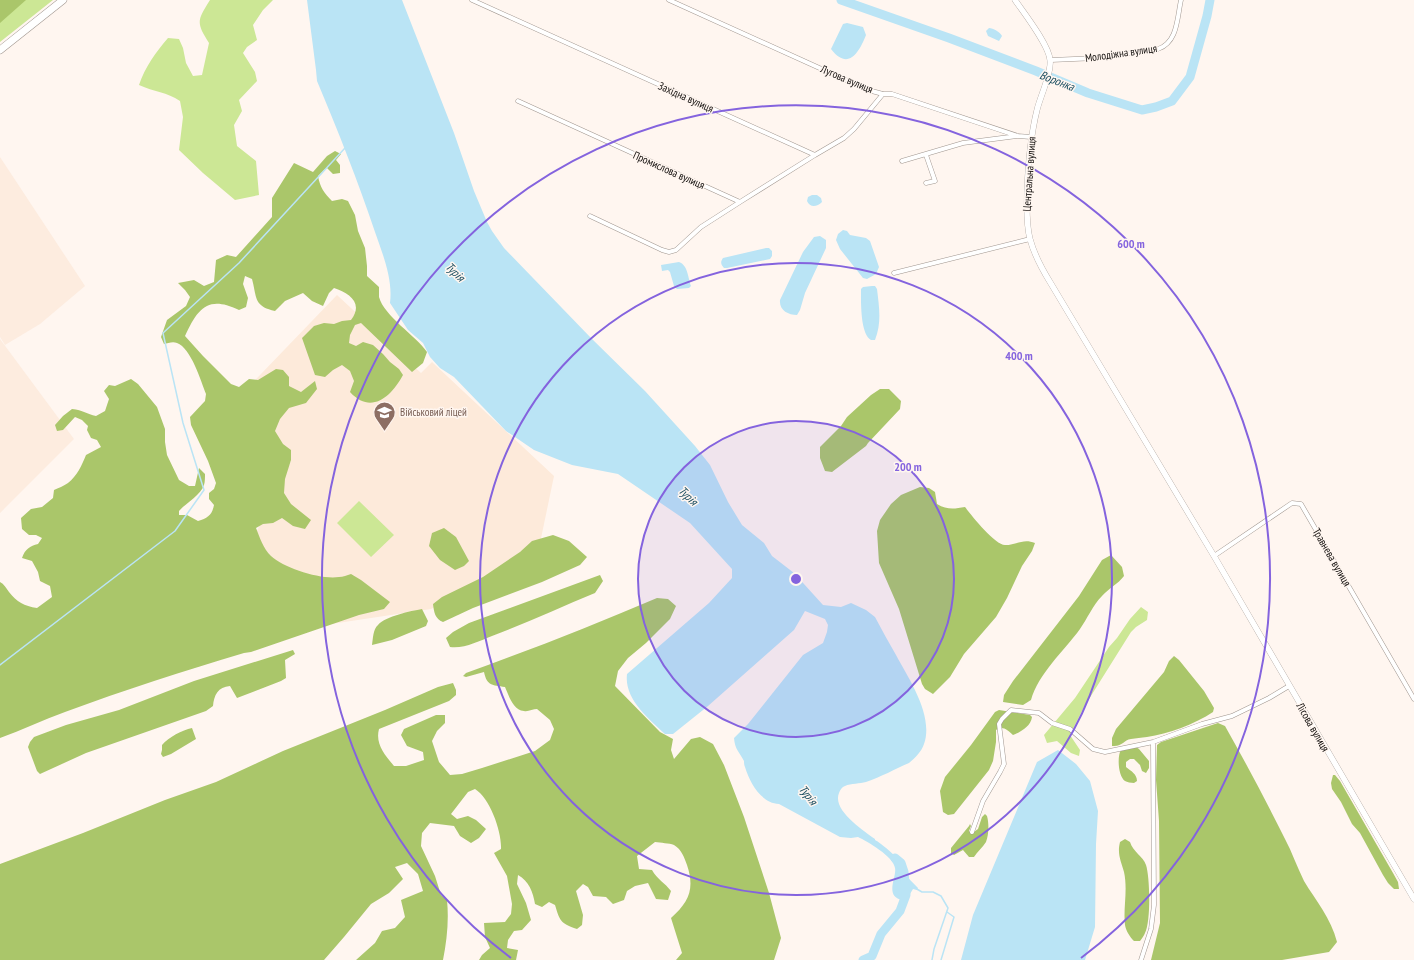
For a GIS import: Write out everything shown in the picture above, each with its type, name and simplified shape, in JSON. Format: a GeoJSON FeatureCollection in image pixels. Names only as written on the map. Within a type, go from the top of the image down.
{"type":"FeatureCollection","features":[{"type":"Feature","properties":{"kind":"highway"},"geometry":{"type":"LineString","coordinates":[[0,50],[64,0]]}},
{"type":"Feature","properties":{"kind":"street","name":"Західна вулиця"},"geometry":{"type":"LineString","coordinates":[[472,0],[816,155]]}},
{"type":"Feature","properties":{"kind":"street","name":"Лугова вулиця"},"geometry":{"type":"LineString","coordinates":[[669,0],[868,90],[883,94],[892,94],[1018,136],[1031,137]]}},
{"type":"Feature","properties":{"kind":"street"},"geometry":{"type":"LineString","coordinates":[[1016,0],[1047,49],[1051,60]]}},
{"type":"Feature","properties":{"kind":"street","name":"Молодіжна вулиця"},"geometry":{"type":"LineString","coordinates":[[1051,60],[1097,58],[1164,47],[1170,42],[1175,31],[1180,0]]}},
{"type":"Feature","properties":{"kind":"street","name":"Центральна вулиця"},"geometry":{"type":"LineString","coordinates":[[1051,60],[1031,137],[1028,160],[1026,213],[1030,239],[1050,282],[1214,556]]}},
{"type":"Feature","properties":{"kind":"street"},"geometry":{"type":"LineString","coordinates":[[590,216],[662,250],[669,252],[676,250],[702,227],[844,138],[883,94]]}},
{"type":"Feature","properties":{"kind":"street","name":"Промислова вулиця"},"geometry":{"type":"LineString","coordinates":[[518,101],[740,202]]}},
{"type":"Feature","properties":{"kind":"street"},"geometry":{"type":"LineString","coordinates":[[902,161],[963,143],[1018,136]]}},
{"type":"Feature","properties":{"kind":"street"},"geometry":{"type":"LineString","coordinates":[[926,155],[935,181],[926,183]]}},
{"type":"Feature","properties":{"kind":"street"},"geometry":{"type":"LineString","coordinates":[[894,273],[1030,239]]}},
{"type":"Feature","properties":{"kind":"street","name":"Травнева вулиця"},"geometry":{"type":"LineString","coordinates":[[1214,556],[1292,504],[1301,504],[1414,699]]}},
{"type":"Feature","properties":{"kind":"street","name":"Лісова вулиця"},"geometry":{"type":"LineString","coordinates":[[1214,556],[1289,686],[1412,890],[1414,899]]}},
{"type":"Feature","properties":{"kind":"street"},"geometry":{"type":"LineString","coordinates":[[972,832],[983,801],[1004,764],[1000,724],[1002,719],[1011,710],[1038,713],[1052,723],[1070,729],[1088,745],[1098,751],[1105,752],[1152,742],[1202,724],[1232,716],[1269,698],[1289,686]]}},
{"type":"Feature","properties":{"kind":"street"},"geometry":{"type":"LineString","coordinates":[[1141,960],[1151,930],[1154,905],[1152,742]]}},
{"type":"Feature","properties":{"kind":"shaded area"},"geometry":{"type":"Polygon","coordinates":[[[0,157],[85,286],[40,324],[5,345],[0,337],[0,157]]]}},
{"type":"Feature","properties":{"kind":"shaded area","name":"Військовий ліцей"},"geometry":{"type":"Polygon","coordinates":[[[337,295],[421,373],[432,362],[554,476],[539,548],[431,609],[331,624],[254,537],[291,461],[232,404],[337,295]]]}},
{"type":"Feature","properties":{"kind":"shaded area"},"geometry":{"type":"Polygon","coordinates":[[[0,339],[74,439],[0,513],[0,339]]]}},
{"type":"Feature","properties":{"kind":"green space"},"geometry":{"type":"Polygon","coordinates":[[[0,0],[53,0],[0,42],[0,0]]]}},
{"type":"Feature","properties":{"kind":"green space"},"geometry":{"type":"Polygon","coordinates":[[[0,0],[26,0],[0,23],[0,0]]]}},
{"type":"Feature","properties":{"kind":"green space"},"geometry":{"type":"Polygon","coordinates":[[[210,0],[273,0],[263,10],[253,25],[257,40],[247,47],[243,53],[255,72],[257,81],[239,100],[242,111],[234,125],[237,146],[256,161],[259,195],[235,200],[179,150],[183,117],[180,101],[139,85],[151,60],[168,38],[179,39],[183,48],[186,63],[193,76],[202,75],[209,43],[200,26],[200,22],[210,0]]]}},
{"type":"Feature","properties":{"kind":"green space"},"geometry":{"type":"Polygon","coordinates":[[[335,151],[341,154],[336,160],[340,165],[340,173],[333,174],[327,168],[324,170],[318,176],[321,187],[332,201],[342,199],[348,201],[355,215],[358,231],[365,248],[367,276],[379,287],[379,297],[382,304],[393,319],[427,352],[423,363],[412,372],[361,323],[355,325],[350,335],[349,343],[356,346],[363,342],[373,345],[399,369],[403,375],[393,390],[380,400],[373,403],[358,399],[350,392],[354,381],[350,371],[342,365],[325,377],[315,375],[302,338],[314,326],[324,323],[334,324],[351,320],[356,309],[353,300],[345,293],[334,288],[329,293],[323,306],[312,301],[303,293],[285,301],[275,311],[268,309],[259,303],[252,279],[245,276],[243,284],[248,298],[246,307],[239,310],[219,304],[212,304],[205,307],[195,318],[185,336],[231,384],[239,387],[249,379],[258,380],[276,369],[283,370],[289,377],[289,386],[301,392],[315,381],[317,389],[306,403],[289,408],[280,419],[275,431],[283,444],[291,450],[291,460],[285,479],[284,493],[291,504],[311,520],[305,529],[293,526],[282,518],[273,523],[263,524],[256,528],[268,553],[285,565],[293,569],[323,577],[340,577],[351,574],[390,602],[384,609],[359,615],[251,652],[132,688],[57,715],[0,738],[0,582],[15,598],[28,606],[37,608],[52,597],[50,586],[40,581],[38,572],[32,561],[22,558],[26,550],[38,544],[42,538],[36,535],[29,535],[22,529],[21,518],[31,509],[42,507],[53,498],[54,490],[66,484],[77,474],[86,455],[101,447],[97,440],[91,438],[87,430],[88,426],[82,420],[75,417],[63,430],[57,431],[55,425],[72,409],[96,416],[105,411],[109,399],[104,391],[109,385],[115,386],[131,379],[138,384],[157,407],[165,429],[167,455],[179,480],[189,486],[195,486],[199,468],[205,474],[205,482],[202,489],[197,496],[179,511],[179,515],[187,515],[198,521],[209,516],[214,505],[209,499],[209,493],[214,489],[216,483],[208,461],[191,425],[190,417],[205,401],[206,394],[195,366],[187,351],[175,342],[164,344],[161,337],[167,320],[186,306],[190,297],[178,283],[194,280],[204,286],[214,282],[216,260],[227,255],[236,257],[272,217],[272,198],[294,163],[313,172],[327,156],[335,151]]]}},
{"type":"Feature","properties":{"kind":"green space"},"geometry":{"type":"Polygon","coordinates":[[[880,389],[889,389],[901,401],[900,409],[866,446],[832,472],[825,471],[820,458],[820,447],[841,426],[847,417],[871,395],[880,389]]]}},
{"type":"Feature","properties":{"kind":"green space"},"geometry":{"type":"Polygon","coordinates":[[[920,487],[929,488],[935,492],[937,504],[941,506],[951,508],[965,507],[984,529],[1001,544],[1009,545],[1023,541],[1035,543],[996,617],[964,654],[950,677],[933,694],[925,689],[922,684],[899,609],[879,563],[877,531],[880,520],[891,504],[901,495],[920,487]]]}},
{"type":"Feature","properties":{"kind":"green space"},"geometry":{"type":"Polygon","coordinates":[[[359,501],[394,535],[371,557],[337,523],[359,501]]]}},
{"type":"Feature","properties":{"kind":"green space"},"geometry":{"type":"Polygon","coordinates":[[[444,528],[456,537],[469,561],[464,566],[455,570],[440,560],[429,546],[432,533],[444,528]]]}},
{"type":"Feature","properties":{"kind":"green space"},"geometry":{"type":"Polygon","coordinates":[[[553,535],[569,541],[587,557],[580,565],[542,582],[473,608],[443,622],[437,617],[434,612],[433,604],[442,597],[483,577],[520,552],[532,541],[553,535]]]}},
{"type":"Feature","properties":{"kind":"green space"},"geometry":{"type":"Polygon","coordinates":[[[1111,555],[1122,567],[1124,576],[1099,600],[1074,637],[1045,672],[1034,690],[1031,700],[1023,705],[1003,702],[1004,695],[1013,681],[1079,596],[1102,560],[1111,555]]]}},
{"type":"Feature","properties":{"kind":"green space"},"geometry":{"type":"Polygon","coordinates":[[[600,575],[603,581],[595,593],[518,626],[461,647],[450,647],[446,638],[453,632],[469,623],[600,575]]]}},
{"type":"Feature","properties":{"kind":"green space"},"geometry":{"type":"Polygon","coordinates":[[[657,598],[668,599],[676,606],[670,619],[646,643],[628,658],[618,671],[615,686],[660,732],[673,739],[671,750],[674,759],[691,739],[700,737],[713,744],[724,765],[744,817],[769,893],[781,938],[774,960],[676,960],[682,953],[671,918],[686,901],[689,894],[689,874],[684,856],[677,847],[670,844],[655,842],[637,856],[639,869],[652,870],[671,891],[668,900],[656,899],[648,883],[635,886],[627,891],[624,900],[613,904],[606,897],[593,896],[588,887],[583,884],[576,891],[583,915],[582,925],[577,929],[562,921],[558,915],[555,905],[549,902],[542,907],[535,904],[530,887],[522,877],[518,875],[517,884],[526,903],[531,920],[522,930],[514,931],[508,940],[507,948],[518,950],[516,960],[479,960],[490,948],[485,937],[484,923],[505,922],[511,914],[512,904],[507,876],[494,853],[501,849],[497,825],[486,800],[475,789],[468,792],[451,814],[457,819],[468,816],[476,820],[486,829],[479,838],[471,843],[460,836],[454,826],[430,823],[422,833],[421,846],[435,876],[441,895],[447,900],[448,915],[446,945],[443,960],[356,960],[375,943],[382,931],[395,928],[405,917],[401,900],[423,891],[418,874],[407,863],[395,867],[403,879],[389,893],[371,904],[324,960],[0,960],[0,864],[165,800],[216,782],[283,751],[438,687],[453,683],[456,690],[456,695],[449,701],[379,729],[378,740],[384,753],[394,766],[406,766],[424,760],[423,752],[407,746],[401,735],[404,729],[436,715],[445,715],[445,723],[437,731],[432,741],[439,762],[450,775],[462,774],[535,751],[550,740],[554,729],[550,720],[537,709],[526,711],[517,708],[512,702],[505,687],[491,684],[485,677],[484,672],[466,677],[463,676],[466,673],[562,637],[657,598]]]}},
{"type":"Feature","properties":{"kind":"green space"},"geometry":{"type":"Polygon","coordinates":[[[1141,607],[1148,612],[1147,620],[1131,632],[1084,707],[1070,735],[1080,750],[1079,756],[1071,753],[1057,741],[1047,743],[1044,735],[1075,698],[1109,647],[1141,607]]]}},
{"type":"Feature","properties":{"kind":"green space"},"geometry":{"type":"Polygon","coordinates":[[[422,609],[428,621],[426,626],[392,640],[372,645],[375,629],[382,622],[399,614],[422,609]]]}},
{"type":"Feature","properties":{"kind":"green space"},"geometry":{"type":"Polygon","coordinates":[[[293,650],[295,654],[285,660],[286,678],[281,681],[237,698],[230,686],[222,688],[217,692],[214,698],[213,706],[206,711],[86,753],[40,774],[37,771],[28,747],[34,737],[66,725],[119,710],[194,681],[293,650]]]}},
{"type":"Feature","properties":{"kind":"green space"},"geometry":{"type":"Polygon","coordinates":[[[1174,656],[1204,691],[1214,708],[1213,712],[1198,721],[1172,731],[1155,736],[1128,740],[1116,746],[1112,746],[1112,738],[1116,729],[1164,672],[1169,661],[1174,656]]]}},
{"type":"Feature","properties":{"kind":"green space"},"geometry":{"type":"Polygon","coordinates":[[[999,710],[1030,715],[1032,717],[1030,723],[1025,728],[1013,735],[1003,728],[996,730],[993,761],[989,770],[954,814],[948,815],[943,812],[940,791],[945,777],[995,712],[999,710]]]}},
{"type":"Feature","properties":{"kind":"green space"},"geometry":{"type":"Polygon","coordinates":[[[1218,723],[1225,726],[1233,740],[1288,844],[1304,881],[1331,925],[1337,942],[1329,952],[1282,960],[1151,960],[1160,923],[1159,821],[1156,780],[1157,745],[1161,742],[1218,723]]]}},
{"type":"Feature","properties":{"kind":"green space"},"geometry":{"type":"Polygon","coordinates":[[[192,728],[196,739],[163,757],[161,754],[162,745],[168,739],[184,730],[192,728]]]}},
{"type":"Feature","properties":{"kind":"green space"},"geometry":{"type":"Polygon","coordinates":[[[1133,745],[1139,749],[1149,761],[1149,768],[1146,773],[1142,771],[1140,765],[1134,759],[1130,759],[1126,762],[1126,767],[1136,776],[1137,781],[1130,783],[1121,775],[1119,761],[1121,750],[1126,746],[1133,745]]]}},
{"type":"Feature","properties":{"kind":"green space"},"geometry":{"type":"Polygon","coordinates":[[[1333,775],[1335,775],[1340,781],[1398,882],[1399,889],[1394,889],[1388,883],[1360,833],[1352,824],[1341,802],[1332,789],[1331,783],[1333,775]]]}},
{"type":"Feature","properties":{"kind":"green space"},"geometry":{"type":"Polygon","coordinates":[[[985,814],[988,822],[987,839],[985,844],[974,857],[969,857],[963,850],[954,855],[951,853],[951,848],[970,824],[971,826],[969,831],[971,834],[978,829],[982,817],[985,814]]]}},
{"type":"Feature","properties":{"kind":"green space"},"geometry":{"type":"Polygon","coordinates":[[[1125,839],[1130,842],[1133,849],[1143,859],[1147,871],[1149,899],[1148,919],[1144,936],[1140,941],[1134,941],[1127,932],[1125,925],[1125,879],[1119,850],[1120,842],[1125,839]]]}},
{"type":"Feature","properties":{"kind":"water"},"geometry":{"type":"Polygon","coordinates":[[[307,0],[402,0],[454,133],[474,191],[487,222],[504,248],[591,338],[645,391],[695,446],[710,465],[728,502],[742,525],[764,543],[772,556],[794,573],[823,605],[841,607],[851,603],[866,610],[875,617],[919,698],[926,722],[924,744],[922,749],[909,763],[864,783],[844,786],[839,792],[838,799],[844,813],[856,825],[889,850],[901,862],[903,871],[918,888],[917,890],[913,889],[910,894],[902,900],[897,898],[892,890],[895,868],[890,859],[880,850],[858,837],[840,837],[779,804],[767,800],[753,785],[744,761],[735,745],[734,738],[748,724],[803,655],[823,643],[828,625],[825,619],[805,611],[794,630],[708,706],[673,734],[665,734],[645,715],[633,700],[629,692],[627,674],[709,603],[732,578],[732,569],[690,523],[618,474],[572,465],[534,450],[506,431],[454,377],[440,368],[430,357],[423,343],[408,330],[390,303],[391,294],[389,276],[384,258],[355,175],[317,81],[307,0]]]}},
{"type":"Feature","properties":{"kind":"water"},"geometry":{"type":"Polygon","coordinates":[[[847,23],[863,27],[866,35],[856,53],[848,59],[843,59],[831,49],[843,24],[847,23]]]}},
{"type":"Feature","properties":{"kind":"water"},"geometry":{"type":"Polygon","coordinates":[[[989,28],[996,30],[1002,36],[999,41],[988,36],[986,31],[989,28]]]}},
{"type":"Feature","properties":{"kind":"water"},"geometry":{"type":"Polygon","coordinates":[[[817,195],[821,198],[822,202],[816,206],[810,205],[807,201],[808,197],[817,195]]]}},
{"type":"Feature","properties":{"kind":"water"},"geometry":{"type":"Polygon","coordinates":[[[843,230],[847,231],[850,235],[866,238],[870,241],[879,267],[876,274],[867,279],[863,278],[840,249],[836,240],[838,234],[843,230]]]}},
{"type":"Feature","properties":{"kind":"water"},"geometry":{"type":"Polygon","coordinates":[[[820,236],[826,240],[826,248],[805,293],[800,310],[797,315],[787,313],[781,307],[780,300],[803,252],[814,237],[820,236]]]}},
{"type":"Feature","properties":{"kind":"water"},"geometry":{"type":"Polygon","coordinates":[[[769,248],[772,251],[772,256],[770,259],[727,268],[724,268],[722,265],[721,261],[723,258],[769,248]]]}},
{"type":"Feature","properties":{"kind":"water"},"geometry":{"type":"Polygon","coordinates":[[[679,262],[684,266],[687,272],[691,286],[689,288],[677,289],[674,286],[670,272],[668,270],[662,271],[661,265],[679,262]]]}},
{"type":"Feature","properties":{"kind":"water"},"geometry":{"type":"Polygon","coordinates":[[[875,286],[877,289],[879,308],[879,327],[875,340],[871,340],[867,337],[863,324],[861,289],[863,287],[875,286]]]}},
{"type":"Feature","properties":{"kind":"water"},"geometry":{"type":"Polygon","coordinates":[[[1058,750],[1076,764],[1090,781],[1098,811],[1095,927],[1085,960],[961,960],[973,915],[1037,762],[1058,750]]]}},
{"type":"Feature","properties":{"kind":"waterway","name":"Воронка"},"geometry":{"type":"LineString","coordinates":[[841,0],[949,38],[1036,71],[1088,93],[1142,110],[1172,101],[1190,77],[1210,0]]}},
{"type":"Feature","properties":{"kind":"waterway"},"geometry":{"type":"LineString","coordinates":[[0,665],[175,531],[204,490],[183,423],[163,333],[239,263],[345,148]]}},
{"type":"Feature","properties":{"kind":"waterway","name":"Турія"},"geometry":{"type":"LineString","coordinates":[[863,960],[872,956],[881,934],[900,911],[906,895],[904,872],[901,863],[895,858]]}},
{"type":"Feature","properties":{"kind":"waterway"},"geometry":{"type":"LineString","coordinates":[[915,888],[922,892],[933,892],[941,896],[948,908],[934,949],[932,960]]}},
{"type":"Feature","properties":{"kind":"waterway"},"geometry":{"type":"LineString","coordinates":[[941,960],[954,917],[947,912]]}},
{"type":"Feature","properties":{"kind":"place","name":"Військовий ліцей"},"geometry":{"type":"Point","coordinates":[384,432]}}]}
